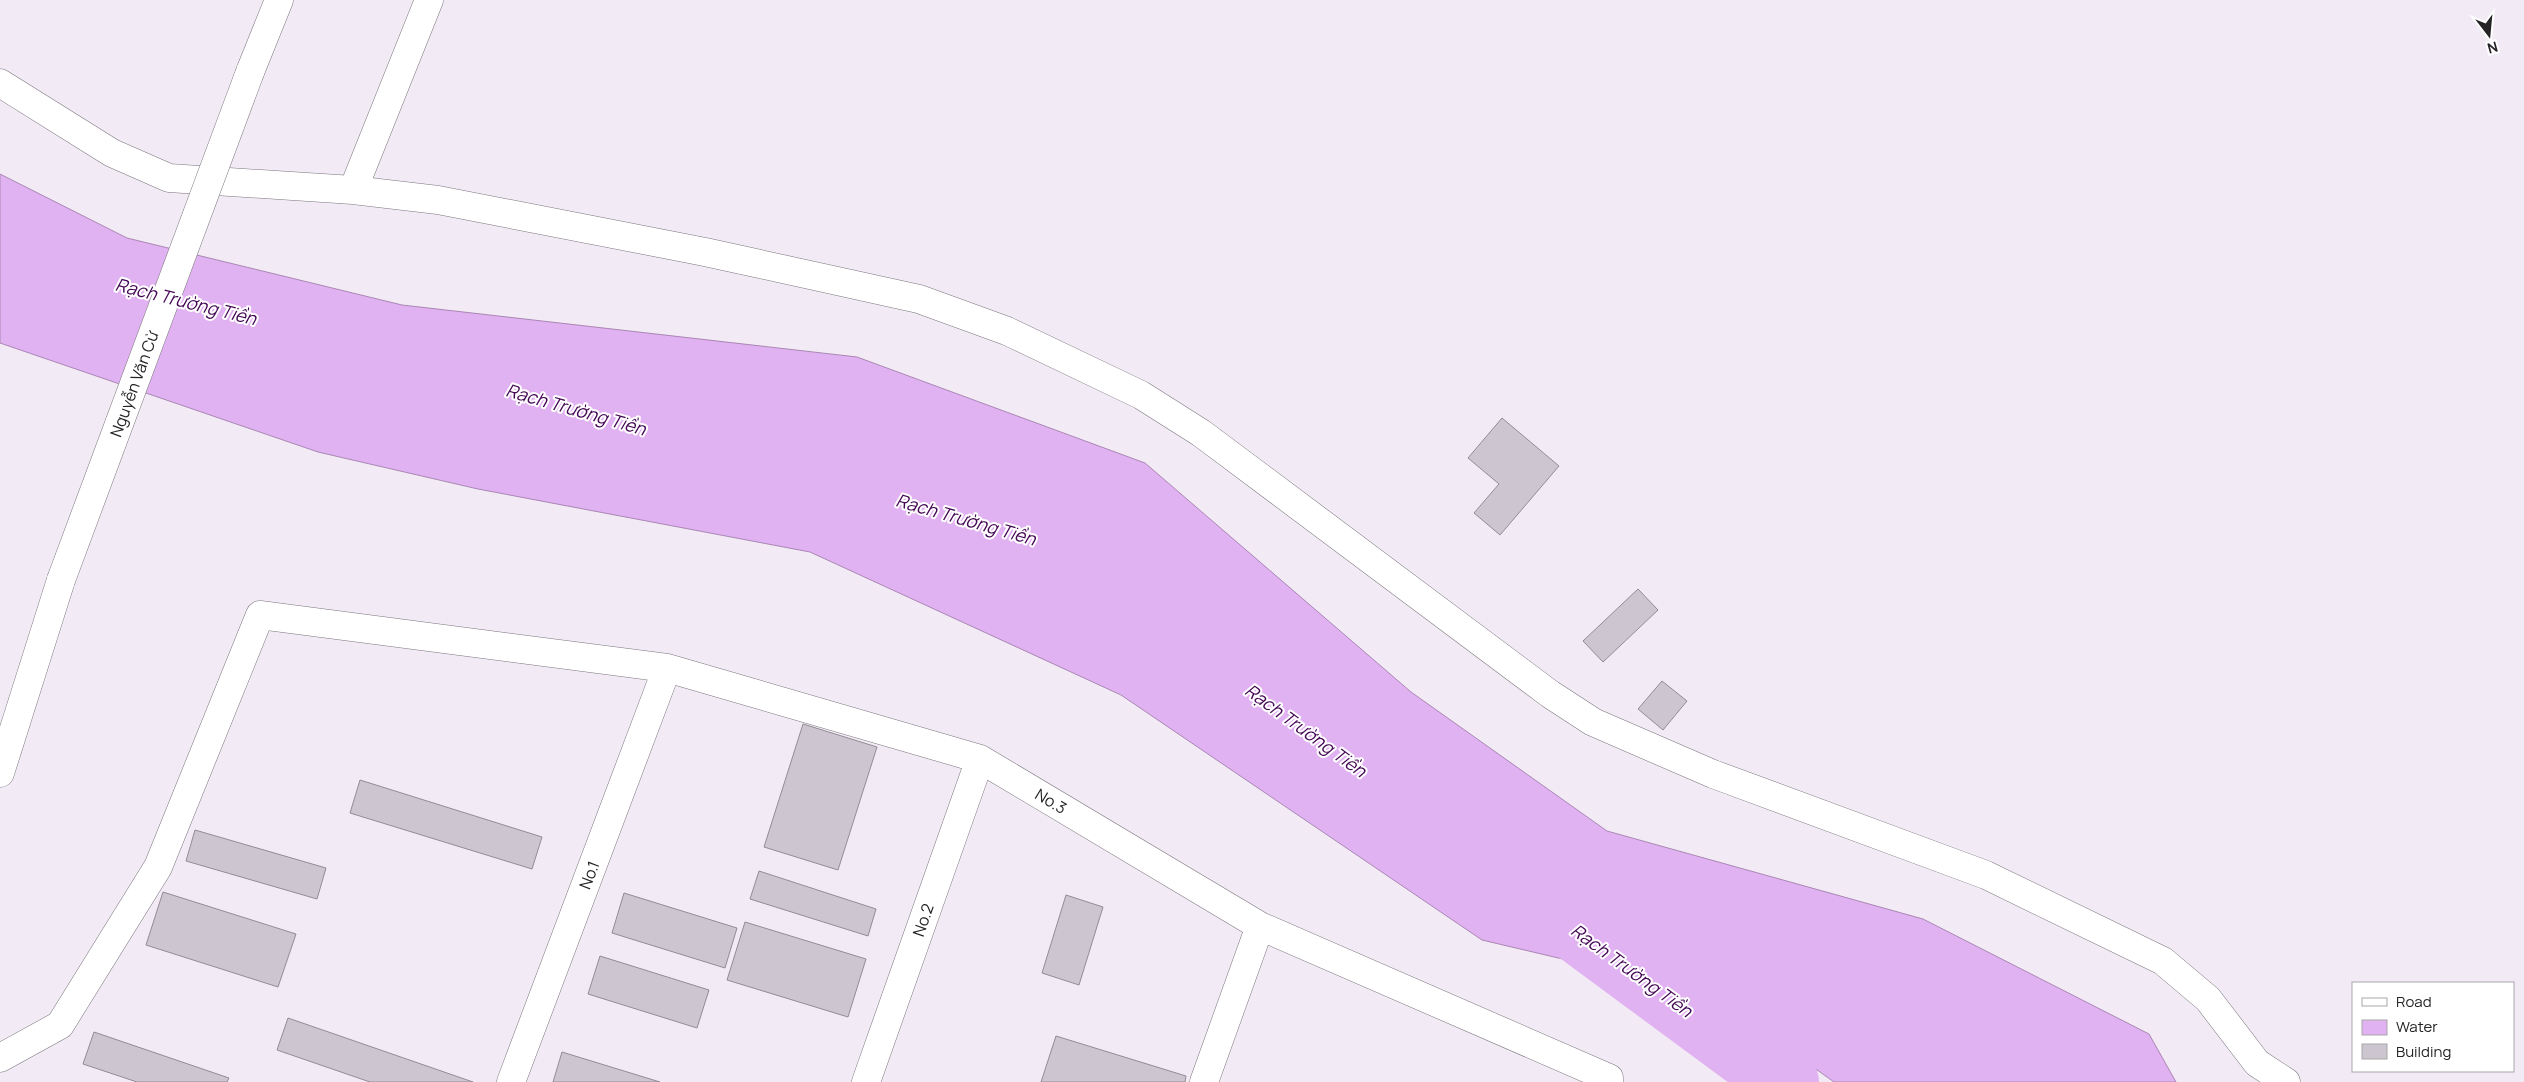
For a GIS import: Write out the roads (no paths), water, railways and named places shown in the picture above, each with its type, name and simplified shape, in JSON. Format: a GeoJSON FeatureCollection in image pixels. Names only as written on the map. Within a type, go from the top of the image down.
{"type":"FeatureCollection","features":[{"type":"Feature","properties":{"kind":"street","name":"Nguyễn Văn Cừ"},"geometry":{"type":"LineString","coordinates":[[0,772],[61,580],[250,72],[280,0]]}},
{"type":"Feature","properties":{"kind":"street"},"geometry":{"type":"LineString","coordinates":[[353,190],[429,0]]}},
{"type":"Feature","properties":{"kind":"street"},"geometry":{"type":"LineString","coordinates":[[0,83],[112,153],[170,178],[353,190],[438,200],[704,252],[919,299],[1006,331],[1141,395],[1201,433],[1550,694],[1593,722],[1713,774],[1986,875],[2163,961],[2208,999],[2257,1063],[2286,1082]]}},
{"type":"Feature","properties":{"kind":"street","name":"No.3"},"geometry":{"type":"LineString","coordinates":[[0,1058],[60,1025],[158,868],[260,615],[667,668],[980,759],[1260,926],[1613,1081]]}},
{"type":"Feature","properties":{"kind":"street","name":"No.1"},"geometry":{"type":"LineString","coordinates":[[511,1082],[667,668]]}},
{"type":"Feature","properties":{"kind":"street","name":"No.2"},"geometry":{"type":"LineString","coordinates":[[866,1082],[980,759]]}},
{"type":"Feature","properties":{"kind":"street"},"geometry":{"type":"LineString","coordinates":[[1204,1082],[1260,926]]}},
{"type":"Feature","properties":{"kind":"water"},"geometry":{"type":"Polygon","coordinates":[[[0,174],[127,238],[402,305],[857,357],[1145,463],[1411,692],[1607,831],[1923,919],[2149,1034],[2176,1082],[1834,1082],[1711,994],[1482,940],[1121,695],[810,552],[478,489],[318,452],[0,343],[0,174]]]}},
{"type":"Feature","properties":{"kind":"waterway","name":"Rạch Trường Tiền"},"geometry":{"type":"LineString","coordinates":[[1568,922],[1785,1082]]}}]}
